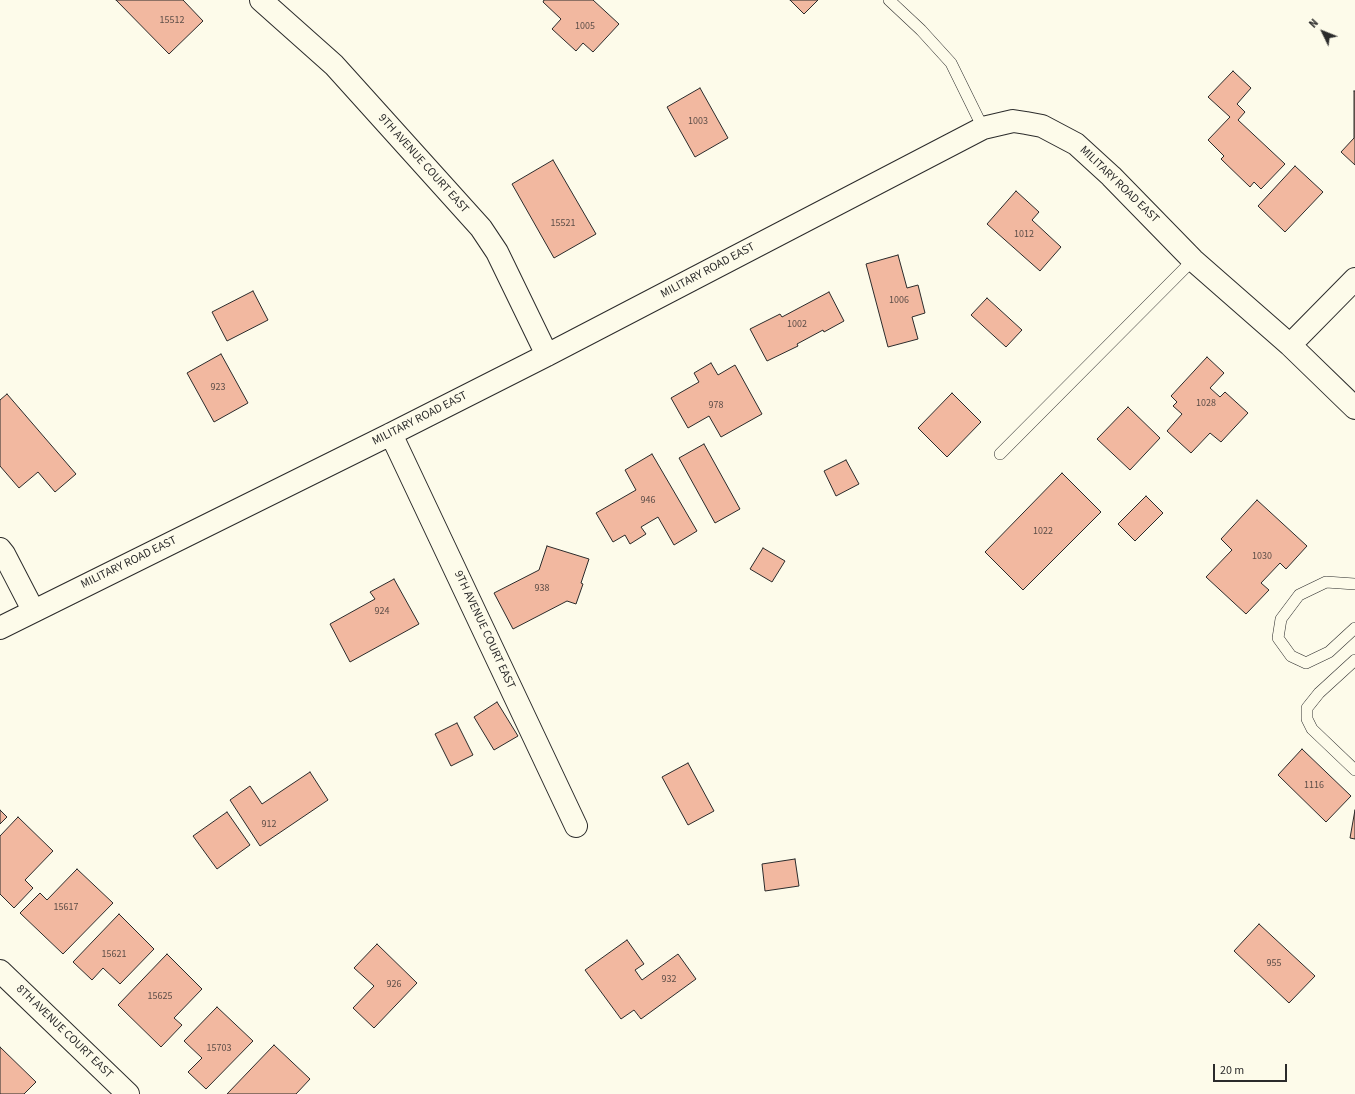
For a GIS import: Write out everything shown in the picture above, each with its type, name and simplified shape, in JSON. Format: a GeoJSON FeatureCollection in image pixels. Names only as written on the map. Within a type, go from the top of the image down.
{"type":"FeatureCollection","features":[{"type":"Feature","properties":{"kind":"street","name":"9TH AVENUE COURT EAST"},"geometry":{"type":"LineString","coordinates":[[261,0],[334,65],[481,228],[497,252],[548,355]]}},
{"type":"Feature","properties":{"kind":"street","name":"MILITARY ROAD EAST"},"geometry":{"type":"LineString","coordinates":[[0,628],[33,610],[548,355],[983,128],[1013,121],[1026,122],[1042,126],[1076,144],[1111,176],[1193,260],[1290,345],[1355,408]]}},
{"type":"Feature","properties":{"kind":"street"},"geometry":{"type":"LineString","coordinates":[[1290,345],[1355,279]]}},
{"type":"Feature","properties":{"kind":"street","name":"9TH AVENUE COURT EAST"},"geometry":{"type":"LineString","coordinates":[[391,434],[576,826]]}},
{"type":"Feature","properties":{"kind":"street"},"geometry":{"type":"LineString","coordinates":[[0,549],[33,610]]}},
{"type":"Feature","properties":{"kind":"street","name":"8TH AVENUE COURT EAST"},"geometry":{"type":"LineString","coordinates":[[0,971],[128,1094]]}},
{"type":"Feature","properties":{"kind":"lane"},"geometry":{"type":"LineString","coordinates":[[889,0],[921,30],[951,63],[983,128]]}},
{"type":"Feature","properties":{"kind":"lane"},"geometry":{"type":"LineString","coordinates":[[1000,454],[1193,260]]}},
{"type":"Feature","properties":{"kind":"lane"},"geometry":{"type":"LineString","coordinates":[[1355,584],[1326,582],[1300,595],[1281,619],[1278,638],[1291,656],[1306,663],[1329,652],[1355,628]]}},
{"type":"Feature","properties":{"kind":"lane"},"geometry":{"type":"LineString","coordinates":[[1355,660],[1319,693],[1307,708],[1307,719],[1312,729],[1355,770]]}},
{"type":"Feature","properties":{"kind":"building"},"geometry":{"type":"Polygon","coordinates":[[[116,0],[183,0],[203,21],[169,54],[116,0]]]}},
{"type":"Feature","properties":{"kind":"building"},"geometry":{"type":"Polygon","coordinates":[[[544,0],[593,0],[619,24],[593,52],[583,43],[576,51],[552,29],[561,19],[543,2],[544,0]]]}},
{"type":"Feature","properties":{"kind":"building"},"geometry":{"type":"Polygon","coordinates":[[[790,0],[818,0],[804,14],[790,0]]]}},
{"type":"Feature","properties":{"kind":"building"},"geometry":{"type":"Polygon","coordinates":[[[1233,71],[1251,88],[1237,104],[1245,112],[1238,120],[1285,164],[1261,189],[1254,182],[1250,187],[1221,159],[1224,156],[1208,140],[1230,117],[1208,97],[1233,71]]]}},
{"type":"Feature","properties":{"kind":"building"},"geometry":{"type":"Polygon","coordinates":[[[700,88],[728,138],[695,157],[667,107],[700,88]]]}},
{"type":"Feature","properties":{"kind":"building"},"geometry":{"type":"Polygon","coordinates":[[[1354,91],[1355,165],[1341,152],[1354,138],[1354,91]]]}},
{"type":"Feature","properties":{"kind":"building"},"geometry":{"type":"Polygon","coordinates":[[[553,160],[596,234],[554,258],[512,184],[553,160]]]}},
{"type":"Feature","properties":{"kind":"building"},"geometry":{"type":"Polygon","coordinates":[[[1295,166],[1323,192],[1285,232],[1258,206],[1295,166]]]}},
{"type":"Feature","properties":{"kind":"building"},"geometry":{"type":"Polygon","coordinates":[[[1016,191],[1039,212],[1032,220],[1061,247],[1040,271],[987,224],[1016,191]]]}},
{"type":"Feature","properties":{"kind":"building"},"geometry":{"type":"Polygon","coordinates":[[[898,255],[907,288],[918,285],[925,313],[912,317],[918,339],[888,347],[866,264],[898,255]]]}},
{"type":"Feature","properties":{"kind":"building"},"geometry":{"type":"Polygon","coordinates":[[[253,291],[268,320],[227,341],[212,312],[253,291]]]}},
{"type":"Feature","properties":{"kind":"building"},"geometry":{"type":"Polygon","coordinates":[[[829,292],[844,321],[824,332],[823,330],[797,344],[798,346],[767,361],[750,329],[780,314],[782,317],[829,292]]]}},
{"type":"Feature","properties":{"kind":"building"},"geometry":{"type":"Polygon","coordinates":[[[987,298],[1022,330],[1006,347],[971,315],[987,298]]]}},
{"type":"Feature","properties":{"kind":"building"},"geometry":{"type":"Polygon","coordinates":[[[221,354],[248,403],[214,422],[187,373],[221,354]]]}},
{"type":"Feature","properties":{"kind":"building"},"geometry":{"type":"Polygon","coordinates":[[[1207,357],[1224,373],[1210,388],[1220,397],[1225,392],[1248,413],[1221,442],[1210,433],[1191,453],[1167,431],[1182,414],[1173,406],[1177,402],[1171,396],[1207,357]]]}},
{"type":"Feature","properties":{"kind":"building"},"geometry":{"type":"Polygon","coordinates":[[[711,363],[718,375],[735,365],[762,414],[721,437],[709,416],[688,428],[671,398],[699,382],[694,373],[711,363]]]}},
{"type":"Feature","properties":{"kind":"building"},"geometry":{"type":"Polygon","coordinates":[[[952,393],[981,422],[947,457],[918,428],[952,393]]]}},
{"type":"Feature","properties":{"kind":"building"},"geometry":{"type":"Polygon","coordinates":[[[7,394],[76,474],[55,492],[38,472],[19,488],[0,466],[0,400],[7,394]]]}},
{"type":"Feature","properties":{"kind":"building"},"geometry":{"type":"Polygon","coordinates":[[[1128,407],[1160,438],[1130,470],[1097,439],[1128,407]]]}},
{"type":"Feature","properties":{"kind":"building"},"geometry":{"type":"Polygon","coordinates":[[[704,444],[740,509],[715,523],[679,458],[704,444]]]}},
{"type":"Feature","properties":{"kind":"building"},"geometry":{"type":"Polygon","coordinates":[[[652,454],[697,531],[674,545],[658,517],[641,527],[646,534],[630,544],[625,535],[613,542],[596,513],[636,490],[625,470],[652,454]]]}},
{"type":"Feature","properties":{"kind":"building"},"geometry":{"type":"Polygon","coordinates":[[[846,460],[859,484],[836,496],[824,471],[846,460]]]}},
{"type":"Feature","properties":{"kind":"building"},"geometry":{"type":"Polygon","coordinates":[[[1062,473],[1101,512],[1023,590],[985,552],[1062,473]]]}},
{"type":"Feature","properties":{"kind":"building"},"geometry":{"type":"Polygon","coordinates":[[[1146,496],[1163,513],[1135,541],[1118,524],[1146,496]]]}},
{"type":"Feature","properties":{"kind":"building"},"geometry":{"type":"Polygon","coordinates":[[[1257,500],[1307,546],[1286,569],[1280,563],[1261,583],[1269,590],[1246,614],[1206,577],[1232,550],[1221,539],[1257,500]]]}},
{"type":"Feature","properties":{"kind":"building"},"geometry":{"type":"Polygon","coordinates":[[[547,546],[589,559],[576,604],[567,601],[513,629],[494,593],[539,570],[547,546]]]}},
{"type":"Feature","properties":{"kind":"building"},"geometry":{"type":"Polygon","coordinates":[[[763,548],[785,561],[772,582],[750,569],[763,548]]]}},
{"type":"Feature","properties":{"kind":"building"},"geometry":{"type":"Polygon","coordinates":[[[394,579],[419,624],[350,662],[330,624],[375,599],[370,592],[394,579]]]}},
{"type":"Feature","properties":{"kind":"building"},"geometry":{"type":"Polygon","coordinates":[[[497,702],[518,736],[494,750],[474,717],[497,702]]]}},
{"type":"Feature","properties":{"kind":"building"},"geometry":{"type":"Polygon","coordinates":[[[457,723],[473,755],[451,766],[435,734],[457,723]]]}},
{"type":"Feature","properties":{"kind":"building"},"geometry":{"type":"Polygon","coordinates":[[[1302,749],[1351,796],[1326,822],[1278,775],[1302,749]]]}},
{"type":"Feature","properties":{"kind":"building"},"geometry":{"type":"Polygon","coordinates":[[[688,763],[714,811],[688,825],[662,777],[688,763]]]}},
{"type":"Feature","properties":{"kind":"building"},"geometry":{"type":"Polygon","coordinates":[[[310,772],[328,800],[260,846],[230,800],[250,786],[262,804],[310,772]]]}},
{"type":"Feature","properties":{"kind":"building"},"geometry":{"type":"Polygon","coordinates":[[[0,810],[7,817],[0,824],[0,810]]]}},
{"type":"Feature","properties":{"kind":"building"},"geometry":{"type":"Polygon","coordinates":[[[1355,810],[1355,839],[1350,838],[1355,810]]]}},
{"type":"Feature","properties":{"kind":"building"},"geometry":{"type":"Polygon","coordinates":[[[227,812],[250,845],[217,869],[193,836],[227,812]]]}},
{"type":"Feature","properties":{"kind":"building"},"geometry":{"type":"Polygon","coordinates":[[[18,817],[53,851],[25,880],[33,888],[14,908],[0,894],[0,836],[18,817]]]}},
{"type":"Feature","properties":{"kind":"building"},"geometry":{"type":"Polygon","coordinates":[[[795,859],[799,886],[765,891],[762,864],[795,859]]]}},
{"type":"Feature","properties":{"kind":"building"},"geometry":{"type":"Polygon","coordinates":[[[77,869],[113,903],[63,954],[20,913],[40,893],[47,900],[77,869]]]}},
{"type":"Feature","properties":{"kind":"building"},"geometry":{"type":"Polygon","coordinates":[[[119,914],[154,949],[120,984],[103,968],[92,980],[73,962],[119,914]]]}},
{"type":"Feature","properties":{"kind":"building"},"geometry":{"type":"Polygon","coordinates":[[[1259,924],[1315,976],[1289,1003],[1234,951],[1259,924]]]}},
{"type":"Feature","properties":{"kind":"building"},"geometry":{"type":"Polygon","coordinates":[[[627,940],[644,964],[635,970],[642,980],[678,954],[696,979],[641,1019],[634,1010],[621,1019],[585,970],[627,940]]]}},
{"type":"Feature","properties":{"kind":"building"},"geometry":{"type":"Polygon","coordinates":[[[377,944],[417,983],[374,1028],[353,1008],[374,986],[354,968],[377,944]]]}},
{"type":"Feature","properties":{"kind":"building"},"geometry":{"type":"Polygon","coordinates":[[[167,954],[202,989],[174,1018],[182,1025],[161,1047],[118,1005],[167,954]]]}},
{"type":"Feature","properties":{"kind":"building"},"geometry":{"type":"Polygon","coordinates":[[[217,1007],[253,1041],[206,1089],[188,1072],[202,1058],[184,1041],[217,1007]]]}},
{"type":"Feature","properties":{"kind":"building"},"geometry":{"type":"Polygon","coordinates":[[[274,1045],[310,1079],[296,1094],[227,1094],[274,1045]]]}},
{"type":"Feature","properties":{"kind":"building"},"geometry":{"type":"Polygon","coordinates":[[[0,1047],[36,1082],[24,1094],[0,1094],[0,1047]]]}}]}
